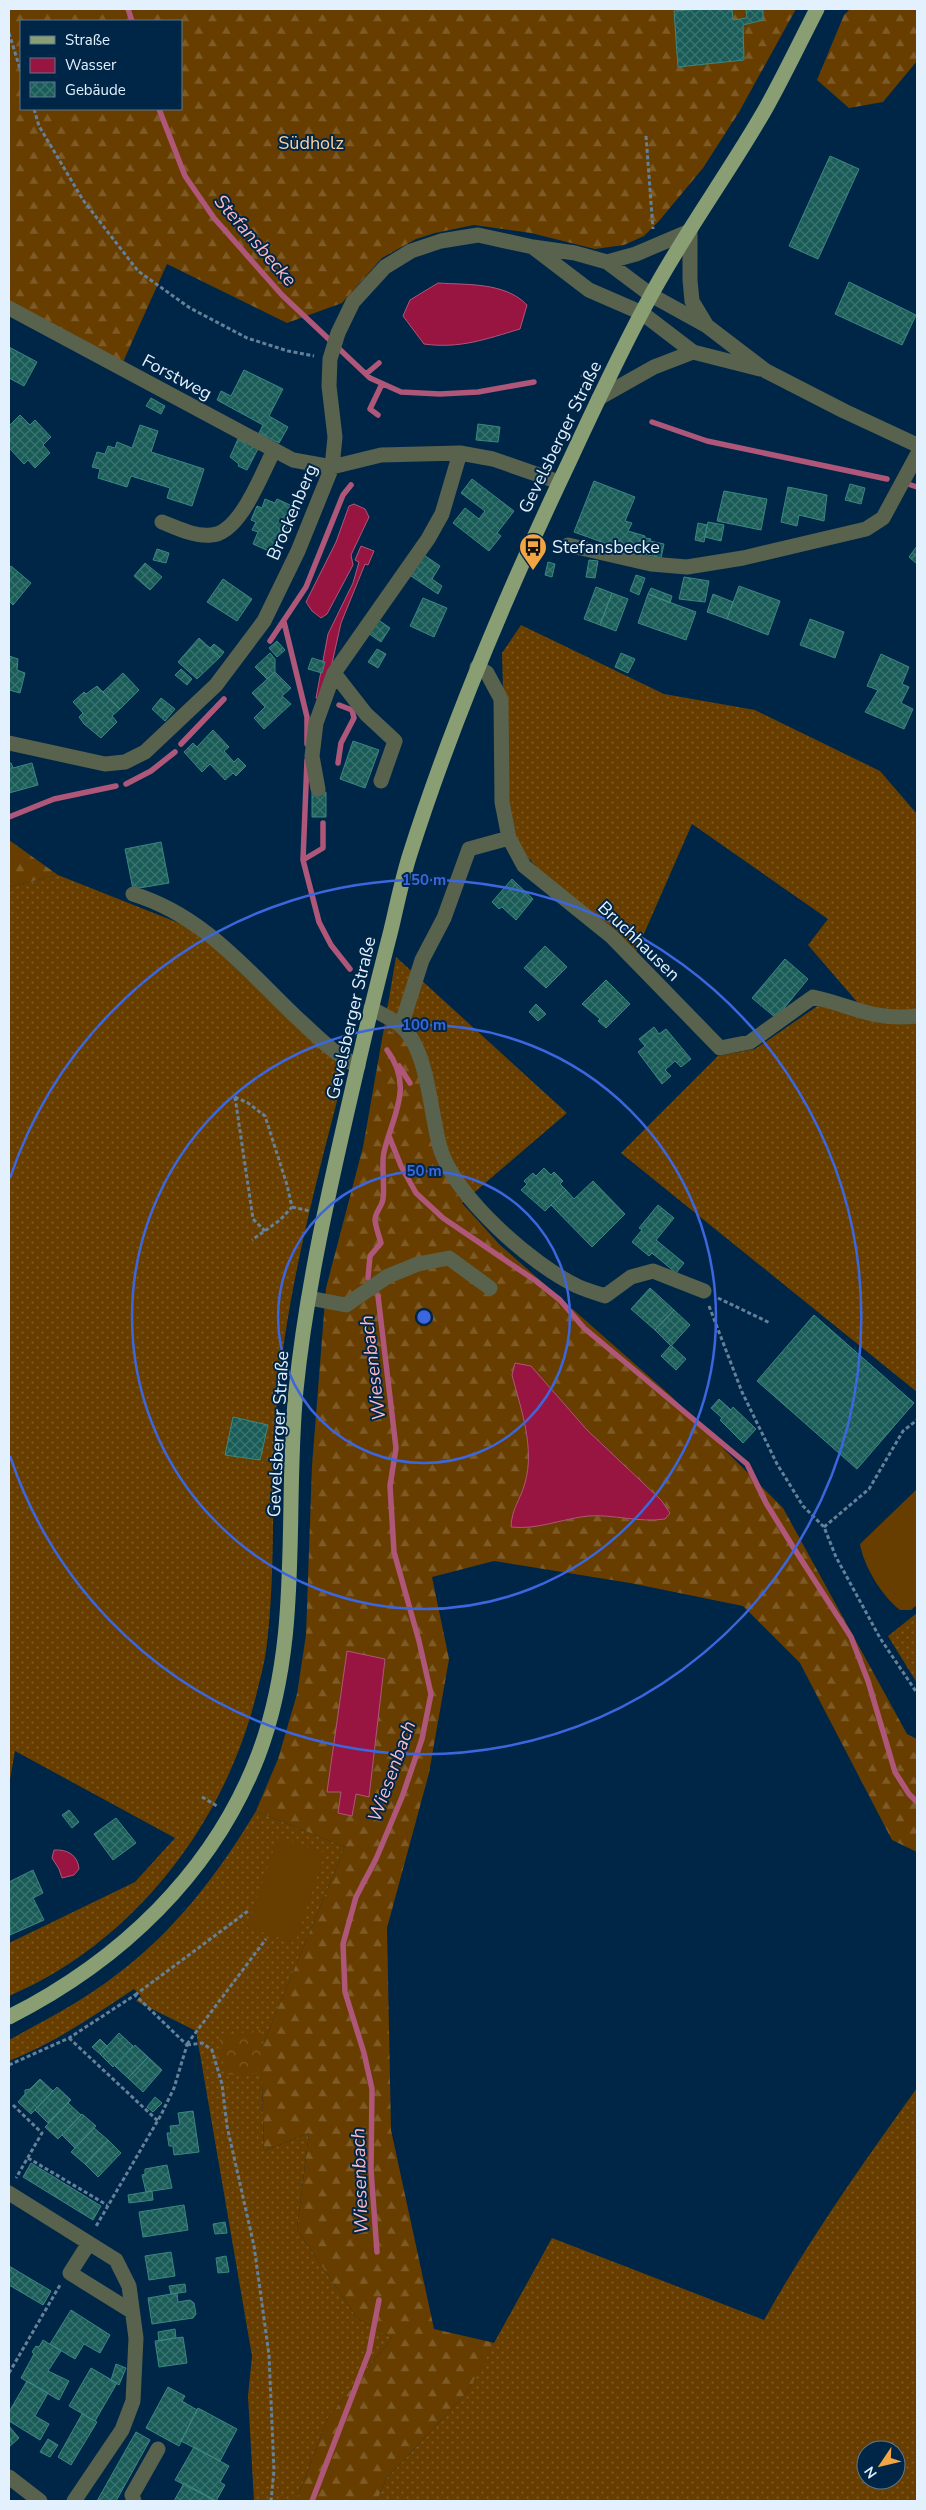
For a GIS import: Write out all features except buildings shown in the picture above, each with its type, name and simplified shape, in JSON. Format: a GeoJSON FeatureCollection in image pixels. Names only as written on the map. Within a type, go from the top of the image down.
{"type":"FeatureCollection","features":[{"type":"Feature","properties":{"kind":"main road","name":"Gevelsberger Straße"},"geometry":{"type":"LineString","coordinates":[[9,2017],[73,1981],[124,1944],[150,1919],[193,1870],[215,1840],[252,1768],[269,1722],[284,1651],[288,1607],[295,1395],[309,1298],[371,1008],[408,858],[477,667],[533,536],[599,398],[650,295],[767,106],[817,9]]}},
{"type":"Feature","properties":{"kind":"street"},"geometry":{"type":"LineString","coordinates":[[607,262],[636,254],[690,231],[692,301],[707,326]]}},
{"type":"Feature","properties":{"kind":"street","name":"Brockenberg"},"geometry":{"type":"LineString","coordinates":[[9,743],[105,764],[125,762],[145,752],[216,685],[264,621],[298,551],[332,467],[335,437],[329,386],[330,359],[338,333],[353,302],[385,268],[411,251],[441,241],[478,235],[533,247],[575,253],[607,262],[650,295]]}},
{"type":"Feature","properties":{"kind":"street","name":"Brockenberg"},"geometry":{"type":"LineString","coordinates":[[533,247],[589,290],[642,313]]}},
{"type":"Feature","properties":{"kind":"street"},"geometry":{"type":"LineString","coordinates":[[650,295],[707,326],[766,371],[844,411],[917,445]]}},
{"type":"Feature","properties":{"kind":"street","name":"Forstweg"},"geometry":{"type":"LineString","coordinates":[[9,308],[293,460],[332,467]]}},
{"type":"Feature","properties":{"kind":"street"},"geometry":{"type":"LineString","coordinates":[[642,313],[693,352],[766,371]]}},
{"type":"Feature","properties":{"kind":"street"},"geometry":{"type":"LineString","coordinates":[[599,398],[654,367],[693,352]]}},
{"type":"Feature","properties":{"kind":"street"},"geometry":{"type":"LineString","coordinates":[[162,522],[186,532],[211,536],[225,532],[242,512],[274,450]]}},
{"type":"Feature","properties":{"kind":"street"},"geometry":{"type":"LineString","coordinates":[[318,789],[312,756],[316,723],[334,673],[428,539],[442,514],[460,453]]}},
{"type":"Feature","properties":{"kind":"street"},"geometry":{"type":"LineString","coordinates":[[332,467],[381,455],[460,453],[493,459],[559,482]]}},
{"type":"Feature","properties":{"kind":"street"},"geometry":{"type":"LineString","coordinates":[[568,545],[651,564],[688,568],[742,558],[866,529],[883,518],[917,455]]}},
{"type":"Feature","properties":{"kind":"street","name":"Bruchhausen"},"geometry":{"type":"LineString","coordinates":[[477,667],[488,673],[501,699],[502,802],[509,838],[524,866],[612,937],[720,1048],[750,1042],[814,997],[832,1001],[864,1013],[895,1018],[917,1016]]}},
{"type":"Feature","properties":{"kind":"street"},"geometry":{"type":"LineString","coordinates":[[334,673],[366,714],[395,742],[381,781]]}},
{"type":"Feature","properties":{"kind":"street"},"geometry":{"type":"LineString","coordinates":[[401,1026],[422,960],[444,918],[469,849],[509,838]]}},
{"type":"Feature","properties":{"kind":"street"},"geometry":{"type":"LineString","coordinates":[[133,894],[154,900],[202,928],[325,1044],[358,1066]]}},
{"type":"Feature","properties":{"kind":"street"},"geometry":{"type":"LineString","coordinates":[[371,1008],[401,1026],[419,1054],[442,1151],[458,1185],[500,1229],[541,1263],[576,1285],[605,1296],[631,1277],[652,1271],[704,1291]]}},
{"type":"Feature","properties":{"kind":"street"},"geometry":{"type":"LineString","coordinates":[[309,1298],[346,1304],[388,1276],[418,1264],[449,1258],[490,1288]]}},
{"type":"Feature","properties":{"kind":"street"},"geometry":{"type":"LineString","coordinates":[[11,2188],[116,2260],[129,2286],[136,2338],[136,2375],[133,2401],[122,2430],[74,2501]]}},
{"type":"Feature","properties":{"kind":"street"},"geometry":{"type":"LineString","coordinates":[[89,2243],[70,2273],[131,2311]]}},
{"type":"Feature","properties":{"kind":"street"},"geometry":{"type":"LineString","coordinates":[[134,2501],[132,2495],[158,2449]]}},
{"type":"Feature","properties":{"kind":"street"},"geometry":{"type":"LineString","coordinates":[[9,2477],[40,2501]]}},
{"type":"Feature","properties":{"kind":"path"},"geometry":{"type":"LineString","coordinates":[[9,33],[20,69]]}},
{"type":"Feature","properties":{"kind":"path"},"geometry":{"type":"LineString","coordinates":[[34,110],[39,126],[83,200],[138,271],[190,308],[247,338],[288,351],[330,359]]}},
{"type":"Feature","properties":{"kind":"path"},"geometry":{"type":"LineString","coordinates":[[646,136],[652,225],[657,244]]}},
{"type":"Feature","properties":{"kind":"path"},"geometry":{"type":"LineString","coordinates":[[252,1240],[280,1220],[292,1207],[288,1185],[265,1116],[248,1103],[235,1097],[253,1219],[265,1230]]}},
{"type":"Feature","properties":{"kind":"path"},"geometry":{"type":"LineString","coordinates":[[310,1220],[314,1202]]}},
{"type":"Feature","properties":{"kind":"path"},"geometry":{"type":"LineString","coordinates":[[704,1291],[770,1322]]}},
{"type":"Feature","properties":{"kind":"path"},"geometry":{"type":"LineString","coordinates":[[704,1291],[742,1392],[777,1464],[803,1506],[824,1527],[836,1557],[876,1630],[917,1693]]}},
{"type":"Feature","properties":{"kind":"path"},"geometry":{"type":"LineString","coordinates":[[824,1527],[869,1489],[903,1431],[917,1420]]}},
{"type":"Feature","properties":{"kind":"path"},"geometry":{"type":"LineString","coordinates":[[213,1813],[221,1798]]}},
{"type":"Feature","properties":{"kind":"path"},"geometry":{"type":"LineString","coordinates":[[9,2065],[69,2038],[136,1996],[248,1911]]}},
{"type":"Feature","properties":{"kind":"path"},"geometry":{"type":"LineString","coordinates":[[89,2243],[107,2205],[158,2122],[174,2088],[187,2045],[266,1939]]}},
{"type":"Feature","properties":{"kind":"path"},"geometry":{"type":"LineString","coordinates":[[136,1996],[187,2045]]}},
{"type":"Feature","properties":{"kind":"path"},"geometry":{"type":"LineString","coordinates":[[69,2038],[158,2122]]}},
{"type":"Feature","properties":{"kind":"path"},"geometry":{"type":"LineString","coordinates":[[187,2045],[202,2043],[212,2050],[222,2084],[227,2126],[254,2246],[269,2355],[274,2470],[271,2501]]}},
{"type":"Feature","properties":{"kind":"path"},"geometry":{"type":"LineString","coordinates":[[11,2188],[42,2133],[13,2105]]}},
{"type":"Feature","properties":{"kind":"path"},"geometry":{"type":"LineString","coordinates":[[28,2158],[107,2205]]}},
{"type":"Feature","properties":{"kind":"path"},"geometry":{"type":"LineString","coordinates":[[9,2373],[61,2283]]}},
{"type":"Feature","properties":{"kind":"green space","name":"Südholz"},"geometry":{"type":"Polygon","coordinates":[[[9,9],[796,9],[739,112],[703,168],[644,236],[624,245],[595,249],[531,233],[474,225],[435,233],[416,239],[382,258],[342,303],[287,323],[167,264],[123,362],[9,302],[9,9]]]}},
{"type":"Feature","properties":{"kind":"green space"},"geometry":{"type":"Polygon","coordinates":[[[850,9],[917,9],[917,61],[883,102],[849,108],[817,80],[844,15],[850,9]]]}},
{"type":"Feature","properties":{"kind":"green space"},"geometry":{"type":"Polygon","coordinates":[[[521,625],[664,694],[755,710],[880,771],[917,814],[917,1392],[621,1153],[718,1056],[755,1049],[819,1005],[858,1003],[808,945],[828,919],[692,824],[636,952],[543,874],[520,849],[506,799],[502,653],[521,625]]]}},
{"type":"Feature","properties":{"kind":"green space"},"geometry":{"type":"Polygon","coordinates":[[[9,840],[58,875],[9,887],[9,840]]]}},
{"type":"Feature","properties":{"kind":"green space"},"geometry":{"type":"Polygon","coordinates":[[[58,875],[194,929],[345,1070],[304,1235],[288,1318],[277,1402],[271,1589],[266,1651],[257,1692],[243,1740],[223,1787],[198,1831],[168,1873],[134,1911],[96,1944],[54,1973],[9,1996],[9,1943],[135,1882],[175,1838],[15,1751],[9,1785],[9,887],[58,875]]]}},
{"type":"Feature","properties":{"kind":"green space"},"geometry":{"type":"Polygon","coordinates":[[[396,957],[567,1113],[462,1203],[439,1156],[401,1037],[384,1028],[396,957]]]}},
{"type":"Feature","properties":{"kind":"green space"},"geometry":{"type":"Polygon","coordinates":[[[384,1028],[401,1037],[414,1053],[439,1156],[462,1203],[500,1245],[670,1395],[783,1508],[907,1734],[917,1739],[917,1852],[892,1840],[800,1663],[743,1606],[630,1583],[494,1561],[432,1577],[449,1659],[429,1773],[387,1928],[391,2130],[434,2329],[495,2343],[467,2392],[386,2479],[377,2501],[296,2501],[328,2418],[392,2338],[357,2318],[297,2229],[309,2133],[264,2151],[261,2049],[345,1847],[256,1811],[278,1759],[297,1694],[306,1635],[312,1466],[326,1288],[363,1147],[384,1028]]]}},
{"type":"Feature","properties":{"kind":"green space"},"geometry":{"type":"Polygon","coordinates":[[[917,1489],[917,1605],[911,1610],[900,1610],[880,1589],[865,1562],[860,1544],[917,1489]]]}},
{"type":"Feature","properties":{"kind":"green space"},"geometry":{"type":"Polygon","coordinates":[[[917,1613],[917,1683],[888,1636],[917,1613]]]}},
{"type":"Feature","properties":{"kind":"green space"},"geometry":{"type":"Polygon","coordinates":[[[256,1811],[345,1847],[261,2049],[264,2151],[309,2133],[297,2229],[357,2318],[392,2338],[328,2418],[296,2501],[254,2501],[248,2396],[252,2356],[196,2031],[136,2001],[141,1996],[134,1989],[58,2037],[9,2061],[9,2040],[64,2010],[116,1975],[176,1921],[227,1857],[256,1811]]]}},
{"type":"Feature","properties":{"kind":"green space"},"geometry":{"type":"Polygon","coordinates":[[[278,1837],[325,1853],[295,1943],[247,1927],[278,1837]]]}},
{"type":"Feature","properties":{"kind":"green space"},"geometry":{"type":"Polygon","coordinates":[[[262,2029],[262,2073],[225,2075],[219,2037],[262,2029]]]}},
{"type":"Feature","properties":{"kind":"green space"},"geometry":{"type":"Polygon","coordinates":[[[917,2088],[917,2501],[377,2501],[386,2479],[467,2392],[552,2238],[764,2320],[818,2230],[917,2088]]]}},
{"type":"Feature","properties":{"kind":"water"},"geometry":{"type":"Polygon","coordinates":[[[438,283],[485,286],[508,292],[527,305],[520,329],[461,344],[424,344],[403,316],[410,300],[438,283]]]}},
{"type":"Feature","properties":{"kind":"water"},"geometry":{"type":"Polygon","coordinates":[[[354,504],[365,509],[369,517],[351,555],[353,565],[327,614],[321,618],[312,611],[306,602],[336,542],[349,506],[354,504]]]}},
{"type":"Feature","properties":{"kind":"water"},"geometry":{"type":"Polygon","coordinates":[[[361,546],[374,551],[368,565],[365,564],[341,623],[324,699],[316,698],[328,634],[353,583],[359,562],[355,560],[361,546]]]}},
{"type":"Feature","properties":{"kind":"water"},"geometry":{"type":"Polygon","coordinates":[[[515,1363],[531,1366],[587,1430],[661,1500],[670,1513],[665,1519],[646,1520],[588,1516],[540,1526],[511,1527],[528,1470],[526,1429],[512,1375],[515,1363]]]}},
{"type":"Feature","properties":{"kind":"water"},"geometry":{"type":"Polygon","coordinates":[[[347,1651],[385,1659],[369,1797],[356,1794],[352,1816],[338,1813],[341,1792],[327,1792],[347,1651]]]}},
{"type":"Feature","properties":{"kind":"water"},"geometry":{"type":"Polygon","coordinates":[[[54,1850],[67,1852],[74,1857],[79,1869],[74,1875],[62,1878],[52,1858],[54,1850]]]}},
{"type":"Feature","properties":{"kind":"waterway","name":"Stefansbecke"},"geometry":{"type":"LineString","coordinates":[[128,9],[132,20]]}},
{"type":"Feature","properties":{"kind":"waterway","name":"Stefansbecke"},"geometry":{"type":"LineString","coordinates":[[159,110],[185,176],[214,218],[282,295],[370,378],[401,392],[440,394],[478,392],[534,382]]}},
{"type":"Feature","properties":{"kind":"waterway"},"geometry":{"type":"LineString","coordinates":[[366,374],[379,363]]}},
{"type":"Feature","properties":{"kind":"waterway"},"geometry":{"type":"LineString","coordinates":[[378,415],[370,409],[382,384]]}},
{"type":"Feature","properties":{"kind":"waterway","name":"Stefansbecke"},"geometry":{"type":"LineString","coordinates":[[652,422],[707,441],[887,479]]}},
{"type":"Feature","properties":{"kind":"waterway","name":"Stefansbecke"},"geometry":{"type":"LineString","coordinates":[[908,484],[917,487]]}},
{"type":"Feature","properties":{"kind":"waterway"},"geometry":{"type":"LineString","coordinates":[[270,641],[306,587],[343,495],[351,485]]}},
{"type":"Feature","properties":{"kind":"waterway"},"geometry":{"type":"LineString","coordinates":[[284,622],[307,717],[307,744]]}},
{"type":"Feature","properties":{"kind":"waterway"},"geometry":{"type":"LineString","coordinates":[[181,744],[224,699]]}},
{"type":"Feature","properties":{"kind":"waterway"},"geometry":{"type":"LineString","coordinates":[[338,763],[341,743],[354,718],[352,710],[339,705]]}},
{"type":"Feature","properties":{"kind":"waterway"},"geometry":{"type":"LineString","coordinates":[[126,784],[151,771],[175,752]]}},
{"type":"Feature","properties":{"kind":"waterway"},"geometry":{"type":"LineString","coordinates":[[307,760],[303,860],[319,922],[331,945],[350,969]]}},
{"type":"Feature","properties":{"kind":"waterway"},"geometry":{"type":"LineString","coordinates":[[9,817],[54,799],[116,786]]}},
{"type":"Feature","properties":{"kind":"waterway"},"geometry":{"type":"LineString","coordinates":[[303,860],[323,848],[323,823]]}},
{"type":"Feature","properties":{"kind":"waterway","name":"Wiesenbach"},"geometry":{"type":"LineString","coordinates":[[368,1278],[370,1256],[381,1243],[375,1217],[383,1199],[384,1152],[399,1101],[399,1076],[395,1063],[387,1050]]}},
{"type":"Feature","properties":{"kind":"waterway"},"geometry":{"type":"LineString","coordinates":[[399,1066],[410,1083]]}},
{"type":"Feature","properties":{"kind":"waterway"},"geometry":{"type":"LineString","coordinates":[[389,1136],[401,1166],[416,1193],[443,1218],[536,1281],[560,1300],[584,1328],[747,1464],[766,1503],[851,1637],[868,1681],[895,1772],[909,1794],[917,1802]]}},
{"type":"Feature","properties":{"kind":"waterway","name":"Wiesenbach"},"geometry":{"type":"LineString","coordinates":[[377,2252],[371,2170],[372,2089],[364,2053],[345,1992],[343,1944],[356,1897],[376,1859],[402,1797],[422,1739],[431,1694],[419,1641],[394,1552],[390,1486],[396,1448],[378,1296]]}},
{"type":"Feature","properties":{"kind":"waterway","name":"Wiesenbach"},"geometry":{"type":"LineString","coordinates":[[312,2501],[369,2352],[379,2300]]}},
{"type":"Feature","properties":{"kind":"place","name":"Stefansbecke"},"geometry":{"type":"Point","coordinates":[533,571]}}]}
